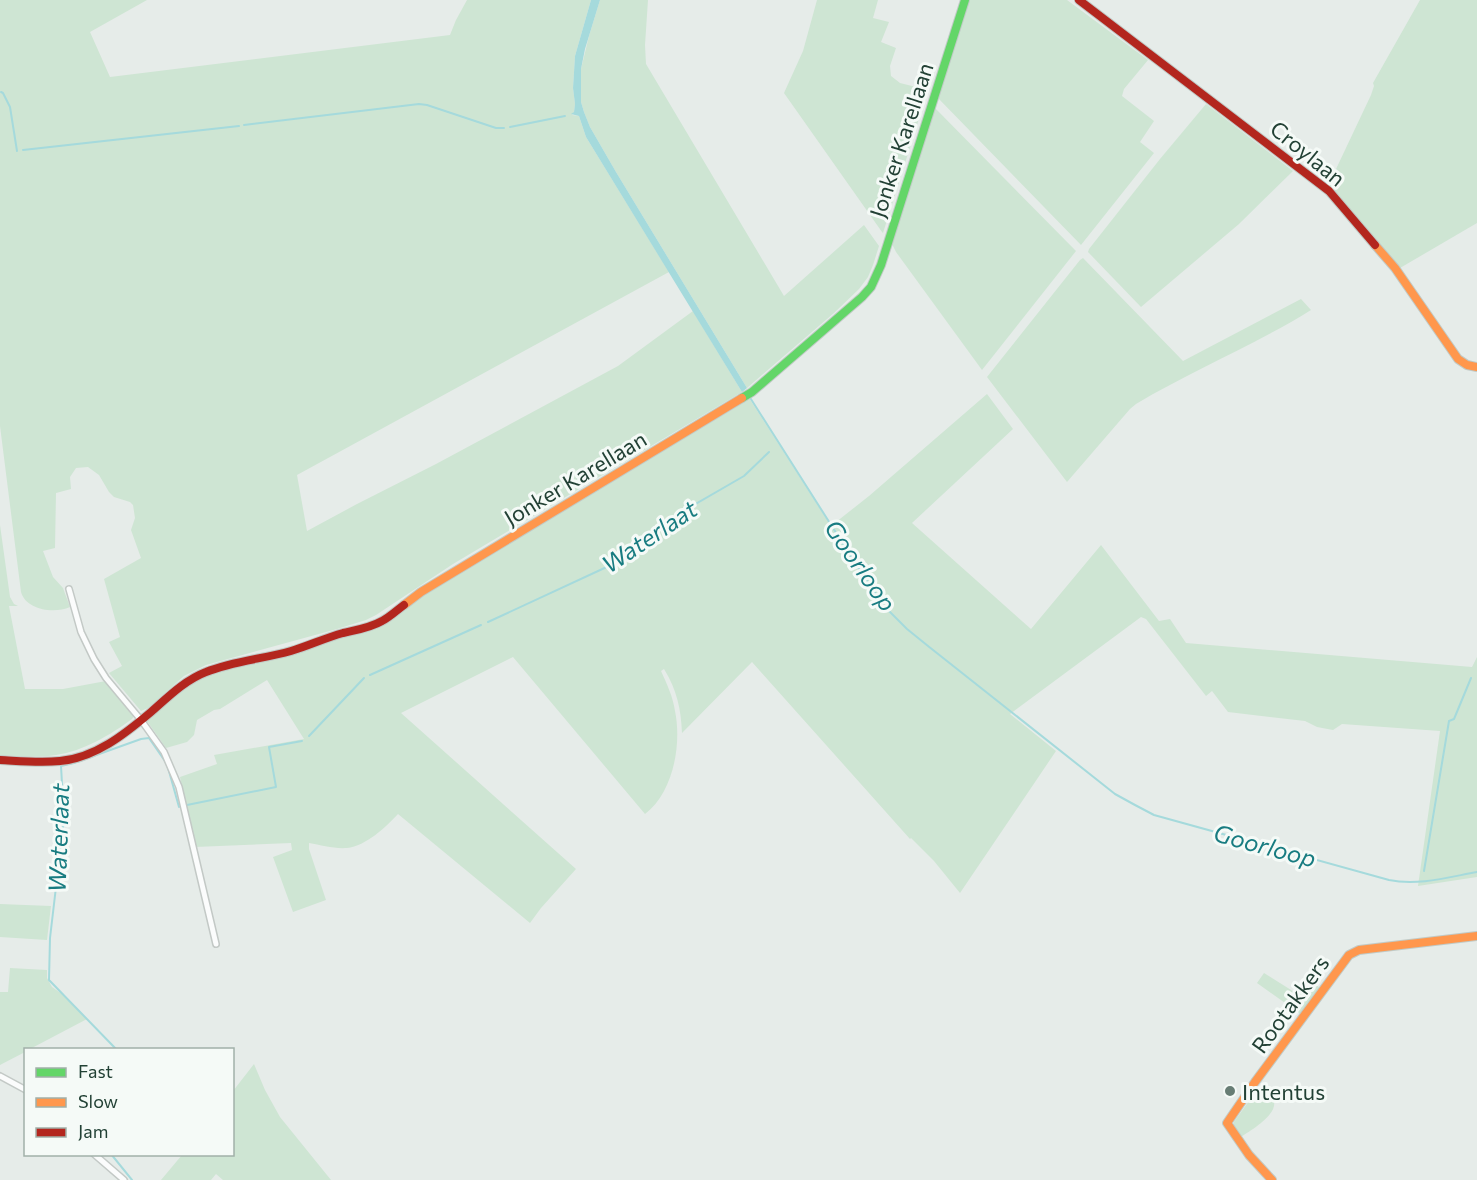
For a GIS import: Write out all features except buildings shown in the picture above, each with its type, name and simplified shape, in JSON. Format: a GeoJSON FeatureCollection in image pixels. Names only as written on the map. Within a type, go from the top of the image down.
{"type":"FeatureCollection","features":[{"type":"Feature","properties":{"kind":"street","name":"Jonker Karellaan"},"geometry":{"type":"LineString","coordinates":[[0,760],[44,762],[75,758],[111,742],[183,684],[203,673],[219,667],[291,651],[382,621],[422,592],[752,392],[871,287],[881,265],[965,0]]}},
{"type":"Feature","properties":{"kind":"street","name":"Croylaan"},"geometry":{"type":"LineString","coordinates":[[1079,0],[1329,190],[1395,268],[1458,359],[1467,365],[1477,367]]}},
{"type":"Feature","properties":{"kind":"street"},"geometry":{"type":"LineString","coordinates":[[69,590],[81,632],[94,659],[106,678],[164,752],[179,787],[216,944]]}},
{"type":"Feature","properties":{"kind":"street","name":"Rootakkers"},"geometry":{"type":"LineString","coordinates":[[1272,1180],[1249,1155],[1227,1123],[1348,955],[1359,950],[1477,936]]}},
{"type":"Feature","properties":{"kind":"street"},"geometry":{"type":"LineString","coordinates":[[0,1076],[24,1089]]}},
{"type":"Feature","properties":{"kind":"street"},"geometry":{"type":"LineString","coordinates":[[95,1156],[123,1180]]}},
{"type":"Feature","properties":{"kind":"green space"},"geometry":{"type":"Polygon","coordinates":[[[0,0],[147,0],[90,32],[110,77],[450,35],[467,0],[591,0],[575,56],[573,88],[575,104],[572,115],[579,116],[586,137],[669,272],[297,475],[307,531],[618,366],[693,311],[742,392],[453,564],[376,615],[337,629],[206,665],[184,676],[148,708],[141,711],[109,673],[122,666],[109,642],[120,637],[104,579],[141,558],[131,530],[135,518],[133,505],[114,497],[99,475],[88,467],[76,468],[70,477],[71,489],[56,493],[55,548],[43,551],[53,577],[63,588],[70,607],[49,610],[34,607],[21,592],[0,426],[0,0]]]}},
{"type":"Feature","properties":{"kind":"green space"},"geometry":{"type":"Polygon","coordinates":[[[600,0],[648,0],[646,64],[784,296],[864,225],[879,246],[868,277],[859,289],[747,388],[616,172],[584,112],[581,102],[581,69],[600,0]]]}},
{"type":"Feature","properties":{"kind":"green space"},"geometry":{"type":"Polygon","coordinates":[[[817,0],[878,0],[873,18],[889,22],[881,42],[896,48],[890,66],[891,76],[900,83],[928,90],[883,233],[784,93],[803,51],[817,0]]]}},
{"type":"Feature","properties":{"kind":"green space"},"geometry":{"type":"Polygon","coordinates":[[[968,0],[1067,0],[1148,60],[1124,89],[1122,96],[1154,121],[1140,142],[1154,153],[1081,245],[937,97],[968,0]]]}},
{"type":"Feature","properties":{"kind":"green space"},"geometry":{"type":"Polygon","coordinates":[[[1420,0],[1477,0],[1477,223],[1400,268],[1328,186],[1371,95],[1373,83],[1420,0]]]}},
{"type":"Feature","properties":{"kind":"green space"},"geometry":{"type":"Polygon","coordinates":[[[1206,104],[1293,171],[1239,224],[1141,307],[1088,252],[1206,104]]]}},
{"type":"Feature","properties":{"kind":"green space"},"geometry":{"type":"Polygon","coordinates":[[[934,107],[1076,251],[982,370],[891,242],[934,107]]]}},
{"type":"Feature","properties":{"kind":"green space"},"geometry":{"type":"Polygon","coordinates":[[[1083,258],[1183,361],[1301,299],[1311,310],[1136,404],[1067,482],[987,377],[1083,258]]]}},
{"type":"Feature","properties":{"kind":"green space"},"geometry":{"type":"Polygon","coordinates":[[[987,394],[1013,429],[912,523],[1031,629],[1101,545],[1159,621],[1170,619],[1186,643],[1472,667],[1477,657],[1477,877],[1418,886],[1440,731],[1342,724],[1333,730],[1317,727],[1305,721],[1228,712],[1212,691],[1206,696],[1146,619],[1141,617],[1010,714],[1056,751],[960,893],[934,861],[910,839],[752,662],[682,733],[675,692],[664,669],[661,671],[674,706],[677,724],[676,753],[669,781],[655,805],[645,814],[513,657],[401,713],[576,869],[530,923],[398,814],[388,825],[361,844],[337,848],[309,843],[326,900],[293,912],[273,857],[292,850],[291,843],[195,847],[180,777],[217,764],[214,755],[304,739],[267,680],[220,709],[197,720],[194,735],[187,742],[166,748],[147,721],[189,684],[209,675],[352,634],[390,617],[457,573],[749,398],[831,526],[987,394]]]}},
{"type":"Feature","properties":{"kind":"green space"},"geometry":{"type":"Polygon","coordinates":[[[0,525],[10,597],[18,606],[9,606],[25,689],[63,689],[106,681],[134,713],[132,719],[115,731],[77,750],[42,756],[0,755],[0,525]]]}},
{"type":"Feature","properties":{"kind":"green space"},"geometry":{"type":"Polygon","coordinates":[[[0,904],[51,906],[47,940],[0,937],[0,904]]]}},
{"type":"Feature","properties":{"kind":"green space"},"geometry":{"type":"Polygon","coordinates":[[[10,968],[47,970],[47,978],[52,987],[87,1019],[32,1048],[24,1048],[24,1053],[0,1065],[0,992],[8,992],[10,968]]]}},
{"type":"Feature","properties":{"kind":"green space"},"geometry":{"type":"Polygon","coordinates":[[[1264,973],[1299,995],[1310,981],[1322,989],[1302,1015],[1257,983],[1264,973]]]}},
{"type":"Feature","properties":{"kind":"green space"},"geometry":{"type":"Polygon","coordinates":[[[254,1064],[280,1117],[331,1180],[223,1180],[216,1174],[211,1180],[161,1180],[181,1156],[234,1156],[234,1090],[254,1064]]]}},
{"type":"Feature","properties":{"kind":"green space"},"geometry":{"type":"Polygon","coordinates":[[[1259,1087],[1271,1096],[1274,1102],[1273,1108],[1264,1120],[1239,1138],[1233,1127],[1234,1122],[1259,1087]]]}},
{"type":"Feature","properties":{"kind":"water"},"geometry":{"type":"Polygon","coordinates":[[[591,0],[600,0],[581,69],[581,102],[584,112],[616,172],[747,388],[742,392],[586,137],[579,116],[571,114],[574,112],[575,104],[573,88],[575,56],[591,0]]]}},
{"type":"Feature","properties":{"kind":"waterway"},"geometry":{"type":"LineString","coordinates":[[1,92],[10,107],[17,151]]}},
{"type":"Feature","properties":{"kind":"waterway"},"geometry":{"type":"LineString","coordinates":[[244,125],[419,104],[496,128],[504,128]]}},
{"type":"Feature","properties":{"kind":"waterway"},"geometry":{"type":"LineString","coordinates":[[510,127],[565,116]]}},
{"type":"Feature","properties":{"kind":"waterway"},"geometry":{"type":"LineString","coordinates":[[23,150],[239,126]]}},
{"type":"Feature","properties":{"kind":"waterway","name":"Goorloop"},"geometry":{"type":"LineString","coordinates":[[749,396],[884,606],[907,629],[1115,794],[1154,815],[1389,880],[1411,882],[1477,872]]}},
{"type":"Feature","properties":{"kind":"waterway","name":"Waterlaat"},"geometry":{"type":"LineString","coordinates":[[488,622],[611,565],[673,517],[744,476],[769,452]]}},
{"type":"Feature","properties":{"kind":"waterway","name":"Waterlaat"},"geometry":{"type":"LineString","coordinates":[[370,675],[481,625]]}},
{"type":"Feature","properties":{"kind":"waterway","name":"Waterlaat"},"geometry":{"type":"LineString","coordinates":[[309,736],[364,678]]}},
{"type":"Feature","properties":{"kind":"waterway"},"geometry":{"type":"LineString","coordinates":[[1424,871],[1449,721],[1454,719],[1471,678]]}},
{"type":"Feature","properties":{"kind":"waterway","name":"Waterlaat"},"geometry":{"type":"LineString","coordinates":[[115,1048],[49,980],[50,938],[64,819],[61,766],[149,738],[167,764],[179,807]]}},
{"type":"Feature","properties":{"kind":"waterway","name":"Waterlaat"},"geometry":{"type":"LineString","coordinates":[[187,805],[276,787],[269,747],[302,741]]}},
{"type":"Feature","properties":{"kind":"waterway","name":"Waterlaat"},"geometry":{"type":"LineString","coordinates":[[113,1156],[132,1180]]}},
{"type":"Feature","properties":{"kind":"traffic: fast"},"geometry":{"type":"LineString","coordinates":[[742,398],[752,392],[871,287],[881,265],[965,0]]}},
{"type":"Feature","properties":{"kind":"traffic: slow"},"geometry":{"type":"LineString","coordinates":[[1375,245],[1395,268],[1458,359],[1467,365],[1477,367]]}},
{"type":"Feature","properties":{"kind":"traffic: slow"},"geometry":{"type":"LineString","coordinates":[[404,605],[421,592],[742,398]]}},
{"type":"Feature","properties":{"kind":"traffic: slow"},"geometry":{"type":"LineString","coordinates":[[1272,1180],[1249,1155],[1227,1123],[1349,955],[1359,950],[1477,936]]}},
{"type":"Feature","properties":{"kind":"traffic: jam"},"geometry":{"type":"LineString","coordinates":[[1079,0],[1329,191],[1375,245]]}},
{"type":"Feature","properties":{"kind":"traffic: jam"},"geometry":{"type":"LineString","coordinates":[[0,760],[52,762],[85,755],[109,744],[177,689],[198,675],[227,665],[291,651],[336,635],[368,627],[385,619],[404,605]]}},
{"type":"Feature","properties":{"kind":"place","name":"Intentus"},"geometry":{"type":"Point","coordinates":[1230,1091]}}]}
